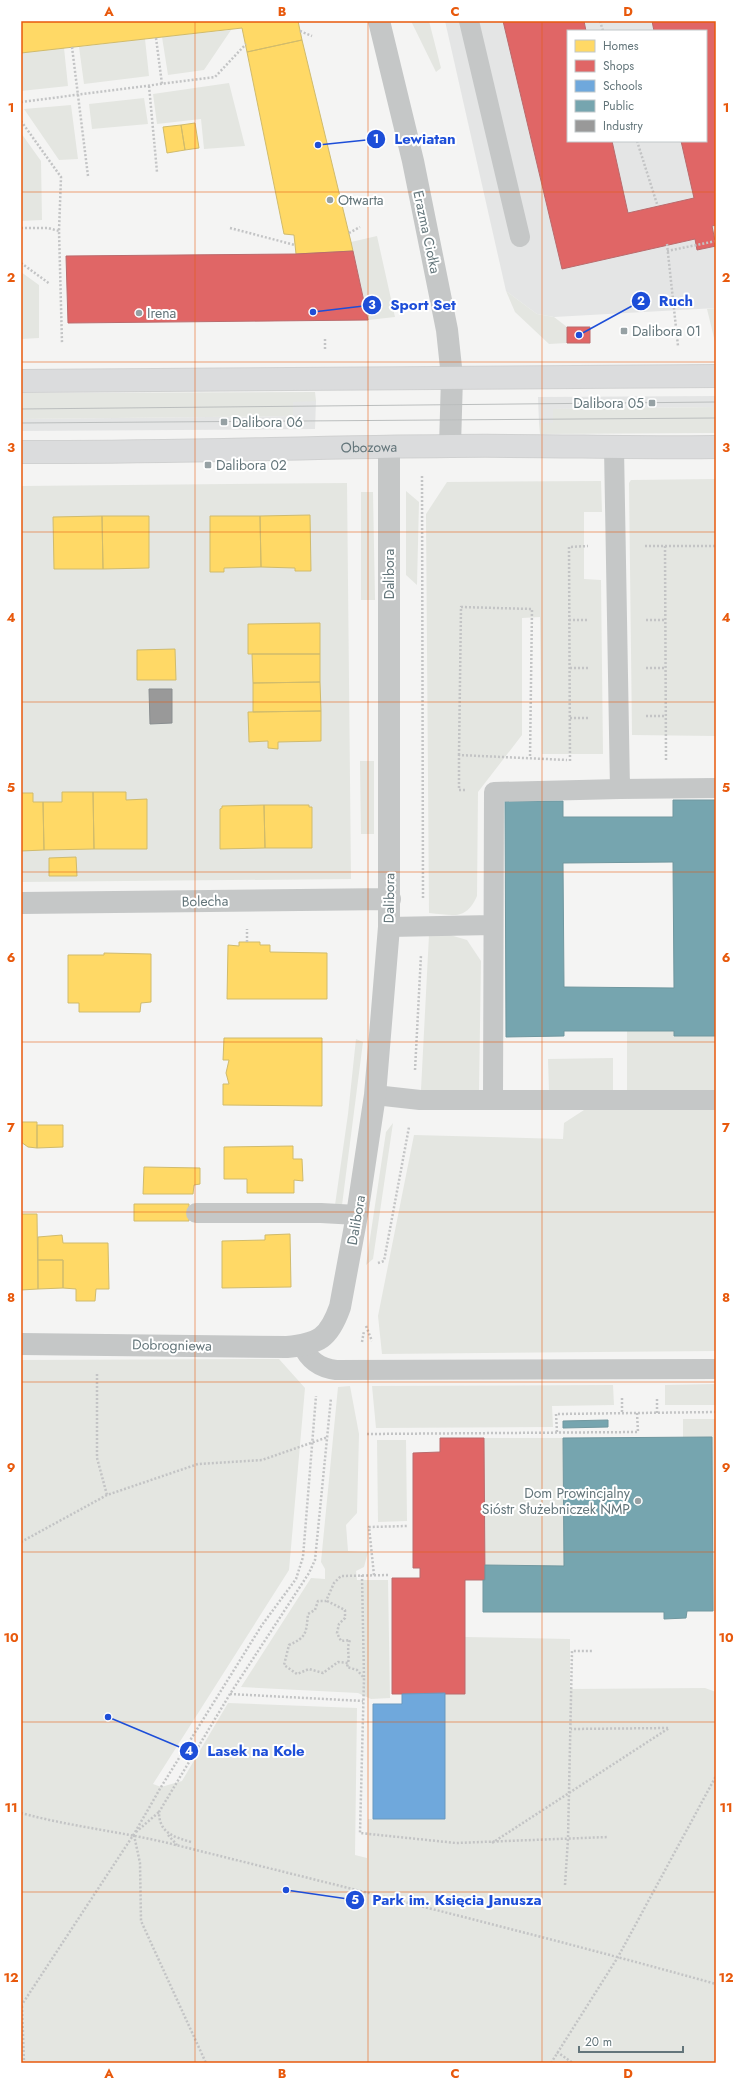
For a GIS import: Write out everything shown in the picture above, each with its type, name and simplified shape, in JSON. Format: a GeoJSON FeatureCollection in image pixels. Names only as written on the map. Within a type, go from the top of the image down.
{"type":"FeatureCollection","features":[{"type":"Feature","properties":{"kind":"street","name":"Erazma Ciołka"},"geometry":{"type":"LineString","coordinates":[[379,21],[413,161],[447,330],[452,377],[450,446]]}},
{"type":"Feature","properties":{"kind":"street"},"geometry":{"type":"LineString","coordinates":[[21,380],[716,376]]}},
{"type":"Feature","properties":{"kind":"street","name":"Obozowa"},"geometry":{"type":"LineString","coordinates":[[21,452],[450,446],[614,448],[716,447]]}},
{"type":"Feature","properties":{"kind":"street","name":"Dalibora"},"geometry":{"type":"LineString","coordinates":[[311,1342],[332,1327],[340,1307],[357,1215],[375,1095],[390,899],[390,448]]}},
{"type":"Feature","properties":{"kind":"street","name":"Bolecha"},"geometry":{"type":"LineString","coordinates":[[21,903],[390,899]]}},
{"type":"Feature","properties":{"kind":"street","name":"Dobrogniewa"},"geometry":{"type":"LineString","coordinates":[[21,1344],[97,1345],[311,1342]]}},
{"type":"Feature","properties":{"kind":"lane"},"geometry":{"type":"LineString","coordinates":[[469,21],[520,237]]}},
{"type":"Feature","properties":{"kind":"lane"},"geometry":{"type":"LineString","coordinates":[[614,448],[620,789]]}},
{"type":"Feature","properties":{"kind":"lane"},"geometry":{"type":"LineString","coordinates":[[493,1100],[494,792],[716,788]]}},
{"type":"Feature","properties":{"kind":"lane"},"geometry":{"type":"LineString","coordinates":[[389,927],[493,925]]}},
{"type":"Feature","properties":{"kind":"lane"},"geometry":{"type":"LineString","coordinates":[[375,1095],[420,1100],[716,1100]]}},
{"type":"Feature","properties":{"kind":"lane"},"geometry":{"type":"LineString","coordinates":[[196,1213],[321,1213],[357,1215]]}},
{"type":"Feature","properties":{"kind":"lane"},"geometry":{"type":"LineString","coordinates":[[311,1342],[306,1353],[317,1364],[336,1370],[716,1369]]}},
{"type":"Feature","properties":{"kind":"path"},"geometry":{"type":"LineString","coordinates":[[300,31],[312,36]]}},
{"type":"Feature","properties":{"kind":"path"},"geometry":{"type":"LineString","coordinates":[[156,38],[162,84]]}},
{"type":"Feature","properties":{"kind":"path"},"geometry":{"type":"LineString","coordinates":[[21,102],[215,77],[246,44]]}},
{"type":"Feature","properties":{"kind":"path"},"geometry":{"type":"LineString","coordinates":[[72,47],[88,176]]}},
{"type":"Feature","properties":{"kind":"path"},"geometry":{"type":"LineString","coordinates":[[149,86],[157,172]]}},
{"type":"Feature","properties":{"kind":"path"},"geometry":{"type":"LineString","coordinates":[[21,121],[61,177],[59,231],[62,343]]}},
{"type":"Feature","properties":{"kind":"path"},"geometry":{"type":"LineString","coordinates":[[637,142],[657,204]]}},
{"type":"Feature","properties":{"kind":"path"},"geometry":{"type":"LineString","coordinates":[[349,233],[360,227]]}},
{"type":"Feature","properties":{"kind":"path"},"geometry":{"type":"LineString","coordinates":[[21,228],[48,228],[59,231]]}},
{"type":"Feature","properties":{"kind":"path"},"geometry":{"type":"LineString","coordinates":[[230,228],[295,245]]}},
{"type":"Feature","properties":{"kind":"path"},"geometry":{"type":"LineString","coordinates":[[667,251],[716,241]]}},
{"type":"Feature","properties":{"kind":"path"},"geometry":{"type":"LineString","coordinates":[[667,244],[679,353]]}},
{"type":"Feature","properties":{"kind":"path"},"geometry":{"type":"LineString","coordinates":[[21,263],[50,284]]}},
{"type":"Feature","properties":{"kind":"path"},"geometry":{"type":"LineString","coordinates":[[665,546],[666,788]]}},
{"type":"Feature","properties":{"kind":"path"},"geometry":{"type":"LineString","coordinates":[[460,755],[460,607],[532,608],[530,758]]}},
{"type":"Feature","properties":{"kind":"path"},"geometry":{"type":"LineString","coordinates":[[97,1345],[97,1458],[107,1495]]}},
{"type":"Feature","properties":{"kind":"path"},"geometry":{"type":"LineString","coordinates":[[134,1834],[159,1812],[230,1694],[309,1573],[315,1560],[331,1395]]}},
{"type":"Feature","properties":{"kind":"path"},"geometry":{"type":"LineString","coordinates":[[24,2063],[22,2005],[134,1834],[161,1787],[262,1625],[296,1579],[303,1557],[316,1396]]}},
{"type":"Feature","properties":{"kind":"path"},"geometry":{"type":"LineString","coordinates":[[557,1432],[556,1414],[716,1412]]}},
{"type":"Feature","properties":{"kind":"path"},"geometry":{"type":"LineString","coordinates":[[367,1434],[638,1432],[637,1414]]}},
{"type":"Feature","properties":{"kind":"path"},"geometry":{"type":"LineString","coordinates":[[21,1542],[107,1495],[198,1464],[262,1460],[313,1440],[328,1437]]}},
{"type":"Feature","properties":{"kind":"path"},"geometry":{"type":"LineString","coordinates":[[374,1575],[369,1527],[407,1526]]}},
{"type":"Feature","properties":{"kind":"path"},"geometry":{"type":"LineString","coordinates":[[362,1575],[364,1678],[360,1833],[456,1843],[492,1843],[608,1837]]}},
{"type":"Feature","properties":{"kind":"path"},"geometry":{"type":"LineString","coordinates":[[326,1601],[334,1583],[341,1576],[388,1575]]}},
{"type":"Feature","properties":{"kind":"path"},"geometry":{"type":"LineString","coordinates":[[348,1663],[338,1662],[323,1673],[309,1669],[297,1674],[284,1665],[289,1645],[302,1640],[306,1630],[308,1614],[315,1610],[318,1601],[326,1601],[345,1610],[345,1618],[339,1624],[337,1634],[341,1641],[350,1640],[347,1647],[350,1656],[347,1667],[356,1670],[364,1678]]}},
{"type":"Feature","properties":{"kind":"path"},"geometry":{"type":"LineString","coordinates":[[564,1885],[568,1839],[572,1650],[593,1651]]}},
{"type":"Feature","properties":{"kind":"path"},"geometry":{"type":"LineString","coordinates":[[230,1694],[363,1701]]}},
{"type":"Feature","properties":{"kind":"path"},"geometry":{"type":"LineString","coordinates":[[492,1843],[569,1791],[669,1728],[571,1729]]}},
{"type":"Feature","properties":{"kind":"path"},"geometry":{"type":"LineString","coordinates":[[551,2063],[618,1957],[716,1776]]}},
{"type":"Feature","properties":{"kind":"path"},"geometry":{"type":"LineString","coordinates":[[159,1812],[161,1825],[165,1832],[177,1845]]}},
{"type":"Feature","properties":{"kind":"path"},"geometry":{"type":"LineString","coordinates":[[21,1813],[42,1819],[134,1834],[618,1957],[716,1984]]}},
{"type":"Feature","properties":{"kind":"path"},"geometry":{"type":"LineString","coordinates":[[165,1832],[170,1836],[191,1842]]}},
{"type":"Feature","properties":{"kind":"path"},"geometry":{"type":"LineString","coordinates":[[134,1834],[140,1862],[141,1921],[206,2063]]}},
{"type":"Feature","properties":{"kind":"path"},"geometry":{"type":"LineString","coordinates":[[557,2052],[573,2063]]}},
{"type":"Feature","properties":{"kind":"shaded area"},"geometry":{"type":"Polygon","coordinates":[[[411,21],[429,21],[441,68],[436,72],[411,21]]]}},
{"type":"Feature","properties":{"kind":"shaded area"},"geometry":{"type":"Polygon","coordinates":[[[445,21],[716,21],[716,308],[554,317],[537,314],[506,291],[445,21]]]}},
{"type":"Feature","properties":{"kind":"shaded area"},"geometry":{"type":"Polygon","coordinates":[[[231,30],[204,70],[168,75],[162,37],[231,30]]]}},
{"type":"Feature","properties":{"kind":"shaded area"},"geometry":{"type":"Polygon","coordinates":[[[145,39],[149,76],[84,84],[79,47],[145,39]]]}},
{"type":"Feature","properties":{"kind":"shaded area"},"geometry":{"type":"Polygon","coordinates":[[[64,48],[68,86],[21,91],[21,53],[64,48]]]}},
{"type":"Feature","properties":{"kind":"shaded area"},"geometry":{"type":"Polygon","coordinates":[[[229,83],[245,146],[204,149],[201,119],[157,124],[153,94],[229,83]]]}},
{"type":"Feature","properties":{"kind":"shaded area"},"geometry":{"type":"Polygon","coordinates":[[[144,98],[148,124],[92,129],[89,104],[144,98]]]}},
{"type":"Feature","properties":{"kind":"shaded area"},"geometry":{"type":"Polygon","coordinates":[[[71,105],[78,159],[59,160],[24,109],[71,105]]]}},
{"type":"Feature","properties":{"kind":"shaded area"},"geometry":{"type":"Polygon","coordinates":[[[21,133],[41,161],[42,220],[21,221],[21,133]]]}},
{"type":"Feature","properties":{"kind":"shaded area"},"geometry":{"type":"Polygon","coordinates":[[[377,236],[395,317],[368,320],[351,242],[377,236]]]}},
{"type":"Feature","properties":{"kind":"shaded area"},"geometry":{"type":"Polygon","coordinates":[[[21,272],[39,285],[39,338],[21,339],[21,272]]]}},
{"type":"Feature","properties":{"kind":"shaded area"},"geometry":{"type":"Polygon","coordinates":[[[506,291],[537,314],[554,317],[567,327],[567,343],[549,344],[515,312],[506,291]]]}},
{"type":"Feature","properties":{"kind":"shaded area"},"geometry":{"type":"Polygon","coordinates":[[[716,308],[716,342],[715,342],[707,309],[716,308]]]}},
{"type":"Feature","properties":{"kind":"shaded area"},"geometry":{"type":"Polygon","coordinates":[[[315,392],[316,401],[293,402],[293,416],[21,419],[21,393],[315,392]]]}},
{"type":"Feature","properties":{"kind":"shaded area"},"geometry":{"type":"Polygon","coordinates":[[[716,396],[716,407],[554,409],[553,423],[539,423],[538,397],[716,396]]]}},
{"type":"Feature","properties":{"kind":"shaded area"},"geometry":{"type":"Polygon","coordinates":[[[293,401],[316,401],[315,429],[21,431],[21,419],[293,416],[293,401]]]}},
{"type":"Feature","properties":{"kind":"shaded area"},"geometry":{"type":"Polygon","coordinates":[[[716,407],[716,433],[540,434],[539,423],[553,423],[553,409],[716,407]]]}},
{"type":"Feature","properties":{"kind":"shaded area"},"geometry":{"type":"Polygon","coordinates":[[[716,479],[716,736],[632,735],[629,483],[631,480],[716,479]]]}},
{"type":"Feature","properties":{"kind":"shaded area"},"geometry":{"type":"Polygon","coordinates":[[[601,481],[602,512],[584,512],[584,579],[601,580],[603,754],[542,754],[540,617],[522,618],[522,735],[478,792],[477,896],[473,904],[468,909],[458,915],[429,913],[426,514],[447,482],[601,481]]]}},
{"type":"Feature","properties":{"kind":"shaded area"},"geometry":{"type":"Polygon","coordinates":[[[347,483],[351,879],[21,882],[21,486],[347,483]]]}},
{"type":"Feature","properties":{"kind":"shaded area"},"geometry":{"type":"Polygon","coordinates":[[[406,491],[419,502],[417,585],[406,575],[406,491]]]}},
{"type":"Feature","properties":{"kind":"shaded area"},"geometry":{"type":"Polygon","coordinates":[[[361,492],[373,492],[375,600],[361,600],[361,492]]]}},
{"type":"Feature","properties":{"kind":"shaded area"},"geometry":{"type":"Polygon","coordinates":[[[360,761],[374,761],[374,834],[361,834],[360,761]]]}},
{"type":"Feature","properties":{"kind":"shaded area"},"geometry":{"type":"Polygon","coordinates":[[[429,935],[450,935],[467,940],[481,961],[479,1090],[421,1090],[429,935]]]}},
{"type":"Feature","properties":{"kind":"shaded area"},"geometry":{"type":"Polygon","coordinates":[[[627,1031],[674,1031],[674,1036],[716,1036],[716,1090],[627,1090],[627,1031]]]}},
{"type":"Feature","properties":{"kind":"shaded area"},"geometry":{"type":"Polygon","coordinates":[[[356,1039],[363,1042],[342,1205],[335,1205],[348,1114],[356,1039]]]}},
{"type":"Feature","properties":{"kind":"shaded area"},"geometry":{"type":"Polygon","coordinates":[[[613,1058],[613,1090],[549,1091],[548,1059],[613,1058]]]}},
{"type":"Feature","properties":{"kind":"shaded area"},"geometry":{"type":"Polygon","coordinates":[[[716,1109],[716,1351],[382,1354],[378,1316],[414,1135],[563,1139],[564,1123],[584,1110],[716,1109]]]}},
{"type":"Feature","properties":{"kind":"shaded area"},"geometry":{"type":"Polygon","coordinates":[[[393,1123],[373,1259],[366,1265],[386,1132],[393,1123]]]}},
{"type":"Feature","properties":{"kind":"shaded area"},"geometry":{"type":"Polygon","coordinates":[[[279,1359],[305,1388],[289,1570],[153,1784],[161,1787],[182,1781],[228,1703],[357,1708],[355,1855],[367,1858],[368,1819],[445,1819],[445,1693],[465,1694],[465,1637],[570,1639],[570,1689],[705,1688],[716,1692],[716,2063],[21,2063],[21,1360],[279,1359]]]}},
{"type":"Feature","properties":{"kind":"shaded area"},"geometry":{"type":"Polygon","coordinates":[[[716,1384],[716,1405],[665,1405],[665,1385],[716,1384]]]}},
{"type":"Feature","properties":{"kind":"shaded area"},"geometry":{"type":"Polygon","coordinates":[[[613,1385],[614,1405],[552,1406],[553,1427],[376,1428],[372,1386],[613,1385]]]}},
{"type":"Feature","properties":{"kind":"shaded area"},"geometry":{"type":"Polygon","coordinates":[[[350,1386],[359,1434],[357,1513],[346,1525],[348,1551],[368,1552],[364,1567],[356,1571],[357,1580],[388,1580],[390,1698],[371,1699],[358,1693],[241,1687],[311,1578],[325,1579],[325,1569],[321,1562],[338,1387],[350,1386]]]}},
{"type":"Feature","properties":{"kind":"shaded area"},"geometry":{"type":"Polygon","coordinates":[[[683,1419],[716,1419],[716,1612],[713,1611],[712,1438],[683,1438],[683,1419]]]}},
{"type":"Feature","properties":{"kind":"shaded area"},"geometry":{"type":"Polygon","coordinates":[[[484,1438],[563,1438],[564,1566],[485,1565],[484,1438]]]}},
{"type":"Feature","properties":{"kind":"shaded area"},"geometry":{"type":"Polygon","coordinates":[[[377,1440],[406,1440],[407,1521],[378,1522],[377,1440]]]}},
{"type":"Feature","properties":{"kind":"building: Homes"},"geometry":{"type":"Polygon","coordinates":[[[21,21],[298,21],[302,40],[247,52],[242,28],[21,53],[21,21]]]}},
{"type":"Feature","properties":{"kind":"building: Homes"},"geometry":{"type":"Polygon","coordinates":[[[302,40],[353,251],[296,254],[294,235],[284,234],[247,52],[302,40]]]}},
{"type":"Feature","properties":{"kind":"building: Homes"},"geometry":{"type":"Polygon","coordinates":[[[195,123],[199,148],[185,150],[181,125],[195,123]]]}},
{"type":"Feature","properties":{"kind":"building: Homes"},"geometry":{"type":"Polygon","coordinates":[[[181,125],[185,150],[167,153],[163,127],[181,125]]]}},
{"type":"Feature","properties":{"kind":"building: Homes"},"geometry":{"type":"Polygon","coordinates":[[[310,515],[311,571],[295,571],[295,568],[261,567],[260,516],[310,515]]]}},
{"type":"Feature","properties":{"kind":"building: Homes"},"geometry":{"type":"Polygon","coordinates":[[[102,516],[149,516],[149,568],[103,569],[102,516]]]}},
{"type":"Feature","properties":{"kind":"building: Homes"},"geometry":{"type":"Polygon","coordinates":[[[102,516],[103,569],[54,569],[53,517],[102,516]]]}},
{"type":"Feature","properties":{"kind":"building: Homes"},"geometry":{"type":"Polygon","coordinates":[[[210,516],[260,516],[261,567],[224,568],[224,572],[210,572],[210,516]]]}},
{"type":"Feature","properties":{"kind":"building: Homes"},"geometry":{"type":"Polygon","coordinates":[[[320,623],[320,654],[248,654],[248,624],[320,623]]]}},
{"type":"Feature","properties":{"kind":"building: Homes"},"geometry":{"type":"Polygon","coordinates":[[[175,649],[176,680],[137,680],[137,650],[175,649]]]}},
{"type":"Feature","properties":{"kind":"building: Homes"},"geometry":{"type":"Polygon","coordinates":[[[252,654],[320,654],[320,682],[253,683],[252,654]]]}},
{"type":"Feature","properties":{"kind":"building: Homes"},"geometry":{"type":"Polygon","coordinates":[[[320,682],[321,711],[253,712],[253,683],[320,682]]]}},
{"type":"Feature","properties":{"kind":"building: Homes"},"geometry":{"type":"Polygon","coordinates":[[[321,711],[321,741],[278,742],[278,749],[268,748],[268,741],[249,742],[248,712],[321,711]]]}},
{"type":"Feature","properties":{"kind":"building: Homes"},"geometry":{"type":"Polygon","coordinates":[[[62,792],[93,792],[94,849],[44,850],[43,802],[62,802],[62,792]]]}},
{"type":"Feature","properties":{"kind":"building: Homes"},"geometry":{"type":"Polygon","coordinates":[[[93,792],[126,792],[126,800],[147,799],[147,849],[94,849],[93,792]]]}},
{"type":"Feature","properties":{"kind":"building: Homes"},"geometry":{"type":"Polygon","coordinates":[[[21,793],[33,793],[33,802],[43,802],[44,850],[21,851],[21,793]]]}},
{"type":"Feature","properties":{"kind":"building: Homes"},"geometry":{"type":"Polygon","coordinates":[[[264,805],[309,805],[309,807],[312,807],[312,848],[265,848],[264,805]]]}},
{"type":"Feature","properties":{"kind":"building: Homes"},"geometry":{"type":"Polygon","coordinates":[[[264,805],[265,848],[220,849],[220,809],[222,806],[264,805]]]}},
{"type":"Feature","properties":{"kind":"building: Homes"},"geometry":{"type":"Polygon","coordinates":[[[76,857],[77,876],[49,876],[49,858],[76,857]]]}},
{"type":"Feature","properties":{"kind":"building: Homes"},"geometry":{"type":"Polygon","coordinates":[[[239,942],[260,942],[260,945],[270,945],[270,952],[327,953],[327,999],[227,999],[228,945],[239,946],[239,942]]]}},
{"type":"Feature","properties":{"kind":"building: Homes"},"geometry":{"type":"Polygon","coordinates":[[[104,953],[151,954],[151,1002],[141,1003],[140,1012],[79,1012],[79,1003],[68,1003],[68,955],[104,955],[104,953]]]}},
{"type":"Feature","properties":{"kind":"building: Homes"},"geometry":{"type":"Polygon","coordinates":[[[224,1038],[322,1038],[322,1106],[223,1105],[223,1084],[229,1084],[226,1073],[229,1060],[223,1060],[224,1038]]]}},
{"type":"Feature","properties":{"kind":"building: Homes"},"geometry":{"type":"Polygon","coordinates":[[[21,1122],[37,1122],[37,1148],[28,1147],[21,1142],[21,1122]]]}},
{"type":"Feature","properties":{"kind":"building: Homes"},"geometry":{"type":"Polygon","coordinates":[[[37,1125],[63,1125],[63,1147],[37,1148],[37,1125]]]}},
{"type":"Feature","properties":{"kind":"building: Homes"},"geometry":{"type":"Polygon","coordinates":[[[293,1146],[293,1159],[302,1159],[303,1181],[294,1180],[294,1193],[247,1193],[247,1179],[224,1179],[224,1147],[293,1146]]]}},
{"type":"Feature","properties":{"kind":"building: Homes"},"geometry":{"type":"Polygon","coordinates":[[[144,1167],[200,1168],[200,1184],[194,1185],[193,1194],[143,1194],[144,1167]]]}},
{"type":"Feature","properties":{"kind":"building: Homes"},"geometry":{"type":"Polygon","coordinates":[[[134,1204],[189,1204],[189,1221],[134,1221],[134,1204]]]}},
{"type":"Feature","properties":{"kind":"building: Homes"},"geometry":{"type":"Polygon","coordinates":[[[21,1214],[37,1214],[38,1289],[21,1290],[21,1214]]]}},
{"type":"Feature","properties":{"kind":"building: Homes"},"geometry":{"type":"Polygon","coordinates":[[[290,1234],[291,1287],[222,1288],[222,1241],[265,1240],[265,1235],[290,1234]]]}},
{"type":"Feature","properties":{"kind":"building: Homes"},"geometry":{"type":"Polygon","coordinates":[[[62,1235],[63,1243],[108,1243],[109,1289],[96,1289],[95,1301],[76,1301],[76,1289],[63,1288],[63,1260],[38,1260],[38,1237],[62,1235]]]}},
{"type":"Feature","properties":{"kind":"building: Homes"},"geometry":{"type":"Polygon","coordinates":[[[38,1260],[63,1260],[63,1288],[38,1289],[38,1260]]]}},
{"type":"Feature","properties":{"kind":"building: Shops"},"geometry":{"type":"Polygon","coordinates":[[[503,21],[584,21],[586,30],[567,30],[567,142],[612,142],[628,213],[694,198],[681,142],[707,142],[707,30],[654,30],[652,21],[716,21],[716,225],[712,226],[716,246],[697,250],[695,239],[562,269],[503,21]]]}},
{"type":"Feature","properties":{"kind":"building: Shops"},"geometry":{"type":"Polygon","coordinates":[[[353,251],[368,320],[68,323],[66,256],[296,254],[353,251]]]}},
{"type":"Feature","properties":{"kind":"building: Shops"},"geometry":{"type":"Polygon","coordinates":[[[567,327],[590,327],[590,343],[567,343],[567,327]]]}},
{"type":"Feature","properties":{"kind":"building: Shops"},"geometry":{"type":"Polygon","coordinates":[[[440,1438],[484,1438],[485,1580],[465,1580],[465,1694],[392,1694],[392,1578],[420,1578],[420,1568],[413,1568],[413,1453],[440,1452],[440,1438]]]}},
{"type":"Feature","properties":{"kind":"building: Schools"},"geometry":{"type":"Polygon","coordinates":[[[445,1693],[445,1819],[373,1819],[373,1704],[402,1704],[402,1694],[445,1693]]]}},
{"type":"Feature","properties":{"kind":"building: Public"},"geometry":{"type":"Polygon","coordinates":[[[673,800],[716,800],[716,1036],[674,1036],[674,1031],[564,1031],[564,1036],[506,1037],[505,801],[563,801],[563,817],[673,817],[673,800]],[[673,862],[563,863],[564,987],[674,988],[673,862]]]}},
{"type":"Feature","properties":{"kind":"building: Public"},"geometry":{"type":"Polygon","coordinates":[[[608,1420],[608,1427],[563,1428],[563,1421],[608,1420]]]}},
{"type":"Feature","properties":{"kind":"building: Public","name":"Dom Prowincjalny Sióstr Służebniczek NMP"},"geometry":{"type":"Polygon","coordinates":[[[712,1437],[713,1611],[687,1611],[686,1618],[664,1619],[664,1612],[483,1612],[483,1580],[485,1580],[485,1565],[564,1566],[563,1438],[712,1437]]]}},
{"type":"Feature","properties":{"kind":"building: Industry"},"geometry":{"type":"Polygon","coordinates":[[[149,689],[172,689],[172,723],[150,724],[149,689]]]}},
{"type":"Feature","properties":{"kind":"tram line"},"geometry":{"type":"LineString","coordinates":[[21,409],[716,402]]}},
{"type":"Feature","properties":{"kind":"tram line"},"geometry":{"type":"LineString","coordinates":[[21,423],[716,418]]}},
{"type":"Feature","properties":{"kind":"place","name":"Lewiatan"},"geometry":{"type":"Point","coordinates":[318,145]}},
{"type":"Feature","properties":{"kind":"place","name":"Otwarta"},"geometry":{"type":"Point","coordinates":[330,200]}},
{"type":"Feature","properties":{"kind":"place","name":"Sport Set"},"geometry":{"type":"Point","coordinates":[313,312]}},
{"type":"Feature","properties":{"kind":"place","name":"Irena"},"geometry":{"type":"Point","coordinates":[139,313]}},
{"type":"Feature","properties":{"kind":"place","name":"Dalibora 01"},"geometry":{"type":"Point","coordinates":[624,331]}},
{"type":"Feature","properties":{"kind":"place","name":"Ruch"},"geometry":{"type":"Point","coordinates":[579,335]}},
{"type":"Feature","properties":{"kind":"place","name":"Dalibora 05"},"geometry":{"type":"Point","coordinates":[652,403]}},
{"type":"Feature","properties":{"kind":"place","name":"Dalibora 06"},"geometry":{"type":"Point","coordinates":[224,422]}},
{"type":"Feature","properties":{"kind":"place","name":"Dalibora 02"},"geometry":{"type":"Point","coordinates":[208,465]}},
{"type":"Feature","properties":{"kind":"place","name":"Dom Prowincjalny Sióstr Służebniczek NMP"},"geometry":{"type":"Point","coordinates":[638,1501]}},
{"type":"Feature","properties":{"kind":"place","name":"Lasek na Kole"},"geometry":{"type":"Point","coordinates":[108,1717]}},
{"type":"Feature","properties":{"kind":"place","name":"Park im. Księcia Janusza"},"geometry":{"type":"Point","coordinates":[286,1890]}}]}
